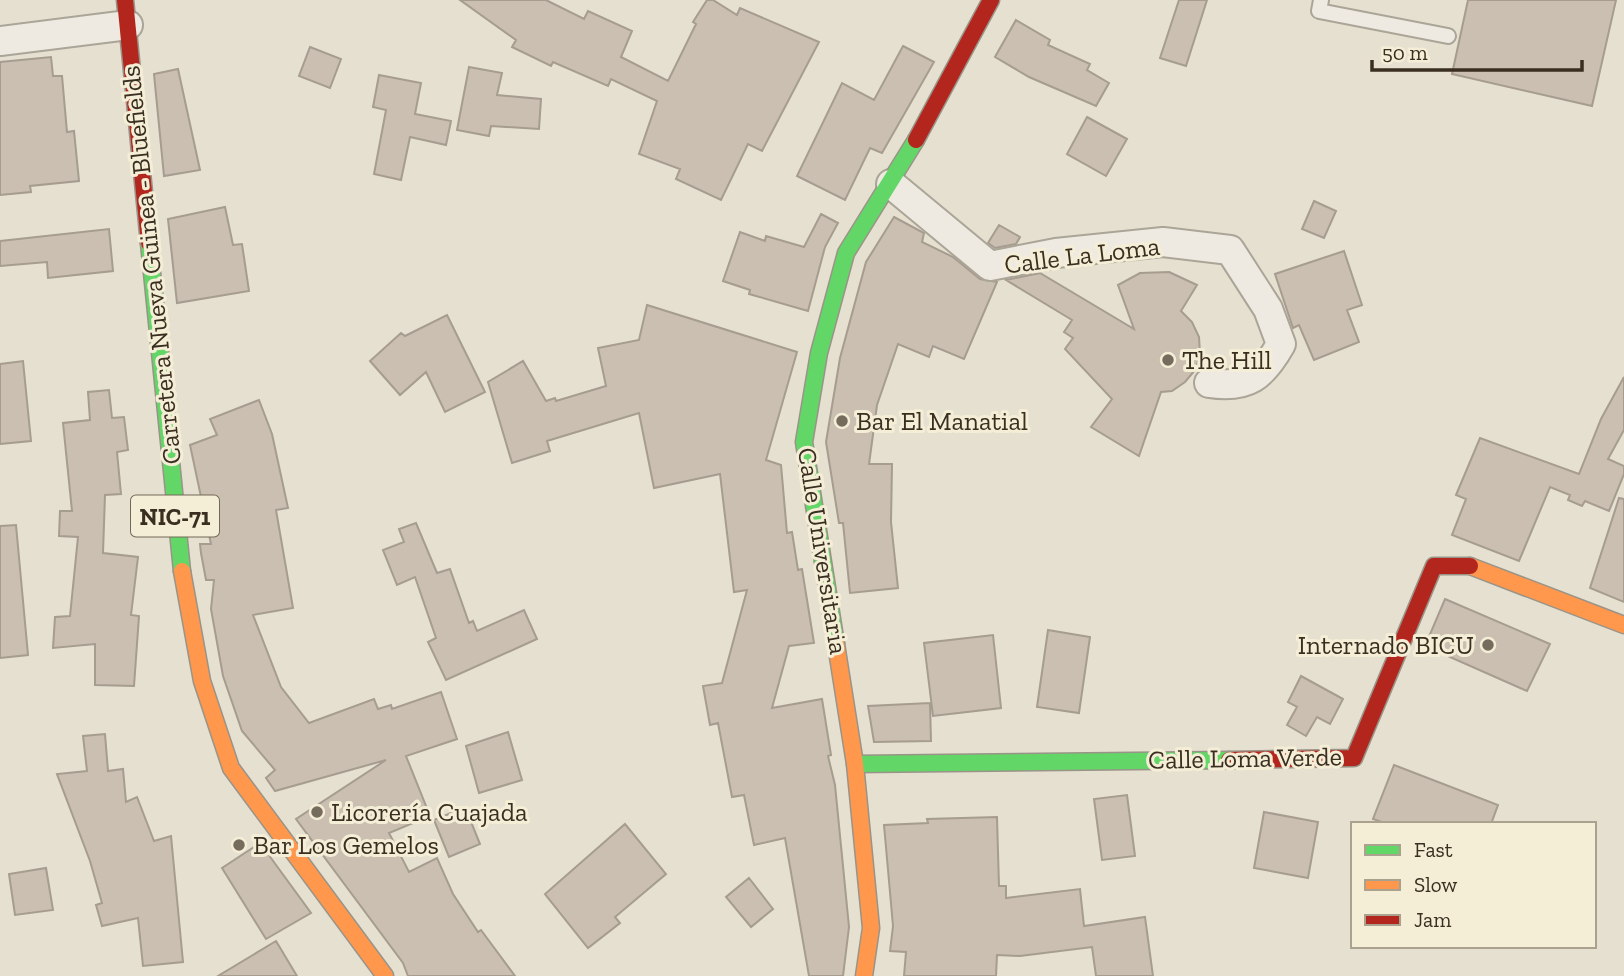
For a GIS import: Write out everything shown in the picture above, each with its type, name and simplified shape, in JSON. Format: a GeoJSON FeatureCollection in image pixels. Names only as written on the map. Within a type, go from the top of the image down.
{"type":"FeatureCollection","features":[{"type":"Feature","properties":{"kind":"main road","name":"Calle Universitaria"},"geometry":{"type":"LineString","coordinates":[[864,976],[871,928],[855,764],[804,442],[819,352],[846,253],[891,184],[934,110],[991,0]]}},
{"type":"Feature","properties":{"kind":"main road","name":"Carretera Nueva Guinea - Bluefields"},"geometry":{"type":"LineString","coordinates":[[126,13],[178,555],[202,681],[231,768],[385,976]]}},
{"type":"Feature","properties":{"kind":"main road","name":"Calle Loma Verde"},"geometry":{"type":"LineString","coordinates":[[855,764],[1354,758],[1434,566],[1471,566],[1624,625]]}},
{"type":"Feature","properties":{"kind":"street"},"geometry":{"type":"LineString","coordinates":[[0,41],[126,13]]}},
{"type":"Feature","properties":{"kind":"street","name":"Calle La Loma"},"geometry":{"type":"LineString","coordinates":[[891,184],[990,267],[1056,253],[1163,242],[1230,250],[1268,310],[1281,344],[1266,371],[1231,386],[1209,383]]}},
{"type":"Feature","properties":{"kind":"lane"},"geometry":{"type":"LineString","coordinates":[[1320,5],[1448,36]]}},
{"type":"Feature","properties":{"kind":"building"},"geometry":{"type":"Polygon","coordinates":[[[460,0],[546,0],[584,19],[588,11],[632,31],[621,57],[668,81],[696,24],[693,22],[707,0],[713,0],[737,15],[740,8],[819,42],[762,151],[748,144],[721,200],[676,179],[680,169],[639,154],[657,101],[611,79],[608,86],[553,62],[551,66],[512,47],[516,40],[460,0]]]}},
{"type":"Feature","properties":{"kind":"building"},"geometry":{"type":"Polygon","coordinates":[[[1179,0],[1207,0],[1186,66],[1160,58],[1179,0]]]}},
{"type":"Feature","properties":{"kind":"building"},"geometry":{"type":"Polygon","coordinates":[[[1468,0],[1616,0],[1592,106],[1452,74],[1468,0]]]}},
{"type":"Feature","properties":{"kind":"building"},"geometry":{"type":"Polygon","coordinates":[[[1016,20],[1050,40],[1048,45],[1090,64],[1087,70],[1109,83],[1096,106],[1029,77],[995,57],[1016,20]]]}},
{"type":"Feature","properties":{"kind":"building"},"geometry":{"type":"Polygon","coordinates":[[[903,46],[934,62],[882,153],[870,148],[845,200],[797,176],[842,83],[874,100],[903,46]]]}},
{"type":"Feature","properties":{"kind":"building"},"geometry":{"type":"Polygon","coordinates":[[[310,47],[341,59],[330,88],[299,76],[310,47]]]}},
{"type":"Feature","properties":{"kind":"building"},"geometry":{"type":"Polygon","coordinates":[[[51,57],[53,76],[62,76],[67,132],[74,131],[79,181],[30,186],[31,192],[0,195],[0,62],[51,57]]]}},
{"type":"Feature","properties":{"kind":"building"},"geometry":{"type":"Polygon","coordinates":[[[469,67],[502,73],[497,95],[541,99],[539,129],[491,126],[489,136],[457,130],[469,67]]]}},
{"type":"Feature","properties":{"kind":"building"},"geometry":{"type":"Polygon","coordinates":[[[178,69],[200,170],[164,176],[154,74],[178,69]]]}},
{"type":"Feature","properties":{"kind":"building"},"geometry":{"type":"Polygon","coordinates":[[[379,75],[421,83],[415,114],[451,121],[446,145],[410,137],[401,180],[374,174],[386,110],[373,107],[379,75]]]}},
{"type":"Feature","properties":{"kind":"building"},"geometry":{"type":"Polygon","coordinates":[[[1087,117],[1127,139],[1106,176],[1067,154],[1087,117]]]}},
{"type":"Feature","properties":{"kind":"building"},"geometry":{"type":"Polygon","coordinates":[[[1314,201],[1336,211],[1324,238],[1302,229],[1314,201]]]}},
{"type":"Feature","properties":{"kind":"building"},"geometry":{"type":"Polygon","coordinates":[[[225,207],[233,245],[242,244],[249,291],[177,303],[168,219],[225,207]]]}},
{"type":"Feature","properties":{"kind":"building"},"geometry":{"type":"Polygon","coordinates":[[[821,214],[838,223],[825,247],[808,311],[749,294],[750,290],[723,281],[740,232],[765,241],[766,236],[804,247],[821,214]]]}},
{"type":"Feature","properties":{"kind":"building"},"geometry":{"type":"Polygon","coordinates":[[[894,217],[924,233],[922,242],[953,257],[980,279],[997,282],[964,359],[933,346],[929,357],[898,344],[877,405],[869,464],[892,464],[891,522],[898,588],[850,593],[843,523],[839,523],[826,442],[840,358],[866,262],[894,217]]]}},
{"type":"Feature","properties":{"kind":"building"},"geometry":{"type":"Polygon","coordinates":[[[999,225],[1020,237],[1016,244],[995,248],[988,243],[999,225]]]}},
{"type":"Feature","properties":{"kind":"building"},"geometry":{"type":"Polygon","coordinates":[[[109,229],[113,271],[48,278],[47,262],[0,266],[0,241],[109,229]]]}},
{"type":"Feature","properties":{"kind":"building"},"geometry":{"type":"Polygon","coordinates":[[[1344,251],[1362,305],[1347,310],[1359,342],[1314,360],[1299,325],[1293,328],[1275,274],[1344,251]]]}},
{"type":"Feature","properties":{"kind":"building"},"geometry":{"type":"Polygon","coordinates":[[[1169,272],[1197,285],[1181,311],[1192,322],[1199,337],[1200,353],[1196,369],[1185,382],[1172,391],[1161,392],[1139,456],[1091,427],[1112,399],[1065,349],[1073,338],[1064,332],[1072,320],[1006,280],[1040,273],[1134,329],[1118,285],[1140,273],[1169,272]]]}},
{"type":"Feature","properties":{"kind":"building"},"geometry":{"type":"Polygon","coordinates":[[[647,305],[797,352],[766,460],[781,465],[787,533],[792,532],[798,570],[802,569],[814,643],[789,646],[772,708],[822,699],[831,755],[828,756],[835,785],[849,927],[843,976],[809,976],[785,838],[754,845],[744,795],[732,797],[718,723],[710,725],[703,686],[722,683],[747,590],[734,592],[720,474],[654,488],[639,413],[547,441],[550,451],[512,463],[488,382],[523,361],[546,401],[555,398],[556,401],[606,386],[598,348],[639,340],[647,305]]]}},
{"type":"Feature","properties":{"kind":"building"},"geometry":{"type":"Polygon","coordinates":[[[447,315],[485,392],[445,412],[426,372],[400,395],[370,361],[401,333],[405,336],[447,315]]]}},
{"type":"Feature","properties":{"kind":"building"},"geometry":{"type":"Polygon","coordinates":[[[23,361],[31,441],[0,444],[0,364],[23,361]]]}},
{"type":"Feature","properties":{"kind":"building"},"geometry":{"type":"Polygon","coordinates":[[[1624,377],[1624,430],[1608,459],[1624,466],[1624,474],[1609,511],[1585,501],[1582,506],[1568,500],[1570,495],[1550,487],[1519,561],[1452,535],[1466,499],[1456,495],[1480,438],[1579,474],[1601,419],[1624,377]]]}},
{"type":"Feature","properties":{"kind":"building"},"geometry":{"type":"Polygon","coordinates":[[[109,390],[112,418],[124,417],[128,450],[117,452],[121,494],[105,495],[103,553],[138,557],[131,615],[139,616],[134,686],[95,685],[95,644],[53,648],[55,617],[70,616],[78,537],[59,536],[60,511],[72,511],[63,423],[90,420],[88,392],[109,390]]]}},
{"type":"Feature","properties":{"kind":"building"},"geometry":{"type":"Polygon","coordinates":[[[259,400],[272,434],[288,508],[276,510],[293,608],[253,615],[281,687],[309,723],[374,699],[378,709],[391,705],[392,709],[441,692],[457,739],[406,756],[430,816],[389,833],[409,872],[437,858],[453,894],[478,932],[481,930],[515,976],[408,976],[403,963],[296,819],[386,760],[275,791],[266,778],[275,770],[242,731],[223,676],[211,609],[214,580],[206,580],[200,544],[211,544],[190,445],[217,435],[210,419],[259,400]]]}},
{"type":"Feature","properties":{"kind":"building"},"geometry":{"type":"Polygon","coordinates":[[[1619,498],[1624,499],[1624,602],[1590,588],[1619,498]]]}},
{"type":"Feature","properties":{"kind":"building"},"geometry":{"type":"Polygon","coordinates":[[[416,523],[437,573],[450,569],[469,623],[473,621],[477,631],[524,610],[537,639],[446,680],[428,642],[436,638],[415,577],[397,585],[383,550],[404,542],[399,529],[416,523]]]}},
{"type":"Feature","properties":{"kind":"building"},"geometry":{"type":"Polygon","coordinates":[[[16,525],[28,655],[0,658],[0,526],[16,525]]]}},
{"type":"Feature","properties":{"kind":"building","name":"Internado BICU"},"geometry":{"type":"Polygon","coordinates":[[[1445,599],[1550,644],[1527,691],[1425,646],[1445,599]]]}},
{"type":"Feature","properties":{"kind":"building"},"geometry":{"type":"Polygon","coordinates":[[[1048,630],[1090,637],[1079,713],[1037,707],[1048,630]]]}},
{"type":"Feature","properties":{"kind":"building"},"geometry":{"type":"Polygon","coordinates":[[[993,635],[1001,708],[933,716],[924,643],[993,635]]]}},
{"type":"Feature","properties":{"kind":"building"},"geometry":{"type":"Polygon","coordinates":[[[1301,676],[1343,699],[1330,724],[1317,717],[1306,736],[1287,725],[1297,707],[1288,702],[1301,676]]]}},
{"type":"Feature","properties":{"kind":"building"},"geometry":{"type":"Polygon","coordinates":[[[930,703],[931,741],[874,742],[868,706],[930,703]]]}},
{"type":"Feature","properties":{"kind":"building"},"geometry":{"type":"Polygon","coordinates":[[[508,732],[522,780],[479,793],[466,746],[508,732]]]}},
{"type":"Feature","properties":{"kind":"building"},"geometry":{"type":"Polygon","coordinates":[[[105,734],[108,771],[123,769],[126,802],[137,797],[154,841],[171,836],[183,962],[143,966],[138,918],[102,926],[96,905],[102,903],[90,861],[57,774],[87,771],[83,736],[105,734]]]}},
{"type":"Feature","properties":{"kind":"building"},"geometry":{"type":"Polygon","coordinates":[[[1394,765],[1498,805],[1492,822],[1381,822],[1373,819],[1394,765]]]}},
{"type":"Feature","properties":{"kind":"building"},"geometry":{"type":"Polygon","coordinates":[[[1127,795],[1135,856],[1102,860],[1094,799],[1127,795]]]}},
{"type":"Feature","properties":{"kind":"building"},"geometry":{"type":"Polygon","coordinates":[[[465,807],[480,844],[449,857],[434,820],[465,807]]]}},
{"type":"Feature","properties":{"kind":"building"},"geometry":{"type":"Polygon","coordinates":[[[1264,812],[1318,822],[1308,878],[1254,868],[1264,812]]]}},
{"type":"Feature","properties":{"kind":"building"},"geometry":{"type":"Polygon","coordinates":[[[997,817],[999,886],[1006,886],[1006,898],[1080,889],[1084,926],[1145,917],[1153,976],[1096,976],[1092,947],[1020,956],[997,955],[996,976],[904,976],[906,952],[890,951],[893,926],[884,825],[928,823],[927,819],[997,817]]]}},
{"type":"Feature","properties":{"kind":"building"},"geometry":{"type":"Polygon","coordinates":[[[625,824],[666,874],[615,917],[620,923],[588,948],[545,894],[625,824]]]}},
{"type":"Feature","properties":{"kind":"building"},"geometry":{"type":"Polygon","coordinates":[[[260,843],[311,913],[266,939],[222,868],[260,843]]]}},
{"type":"Feature","properties":{"kind":"building"},"geometry":{"type":"Polygon","coordinates":[[[46,868],[53,910],[15,915],[9,874],[46,868]]]}},
{"type":"Feature","properties":{"kind":"building"},"geometry":{"type":"Polygon","coordinates":[[[749,878],[773,909],[751,927],[726,897],[749,878]]]}},
{"type":"Feature","properties":{"kind":"building"},"geometry":{"type":"Polygon","coordinates":[[[276,941],[297,976],[218,976],[276,941]]]}},
{"type":"Feature","properties":{"kind":"traffic: fast"},"geometry":{"type":"LineString","coordinates":[[836,644],[804,442],[819,353],[846,253],[916,140]]}},
{"type":"Feature","properties":{"kind":"traffic: fast"},"geometry":{"type":"LineString","coordinates":[[149,243],[182,571]]}},
{"type":"Feature","properties":{"kind":"traffic: fast"},"geometry":{"type":"LineString","coordinates":[[855,764],[1229,760]]}},
{"type":"Feature","properties":{"kind":"traffic: slow"},"geometry":{"type":"LineString","coordinates":[[1470,566],[1624,625]]}},
{"type":"Feature","properties":{"kind":"traffic: slow"},"geometry":{"type":"LineString","coordinates":[[182,571],[202,681],[231,768],[385,976]]}},
{"type":"Feature","properties":{"kind":"traffic: slow"},"geometry":{"type":"LineString","coordinates":[[836,644],[855,764],[871,928],[864,976]]}},
{"type":"Feature","properties":{"kind":"traffic: jam"},"geometry":{"type":"LineString","coordinates":[[125,0],[149,243]]}},
{"type":"Feature","properties":{"kind":"traffic: jam"},"geometry":{"type":"LineString","coordinates":[[916,140],[991,0]]}},
{"type":"Feature","properties":{"kind":"traffic: jam"},"geometry":{"type":"LineString","coordinates":[[1229,760],[1354,758],[1434,566],[1470,566]]}},
{"type":"Feature","properties":{"kind":"place","name":"The Hill"},"geometry":{"type":"Point","coordinates":[1168,360]}},
{"type":"Feature","properties":{"kind":"place","name":"Bar El Manatial"},"geometry":{"type":"Point","coordinates":[842,421]}},
{"type":"Feature","properties":{"kind":"place","name":"Internado BICU"},"geometry":{"type":"Point","coordinates":[1488,645]}},
{"type":"Feature","properties":{"kind":"place","name":"Licorería Cuajada"},"geometry":{"type":"Point","coordinates":[317,812]}},
{"type":"Feature","properties":{"kind":"place","name":"Bar Los Gemelos"},"geometry":{"type":"Point","coordinates":[239,845]}}]}
